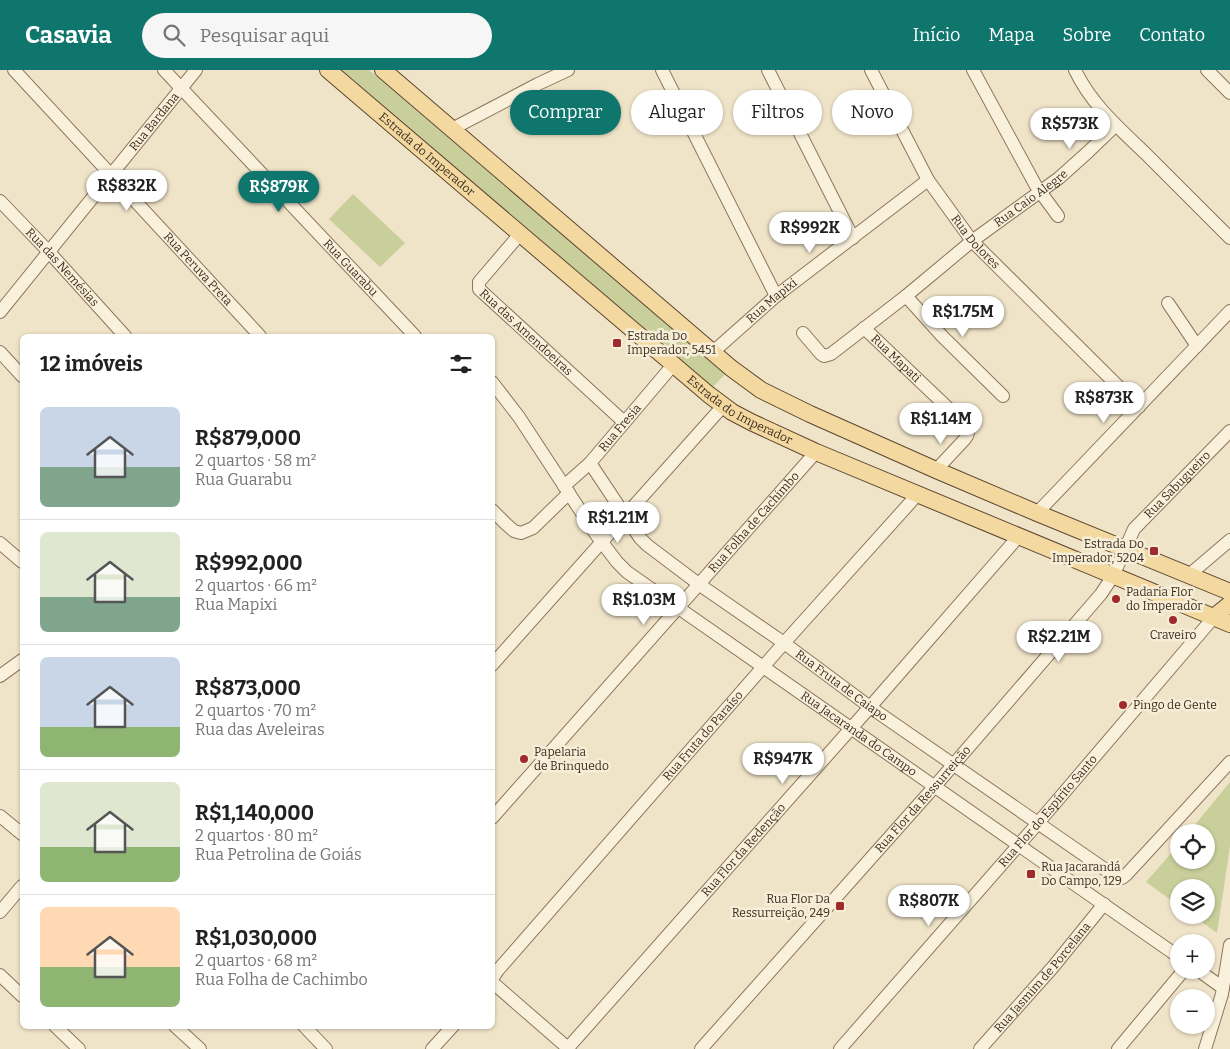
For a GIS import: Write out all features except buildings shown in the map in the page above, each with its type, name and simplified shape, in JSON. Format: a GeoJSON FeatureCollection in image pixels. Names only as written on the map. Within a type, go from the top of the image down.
{"type":"FeatureCollection","features":[{"type":"Feature","properties":{"kind":"main road"},"geometry":{"type":"LineString","coordinates":[[383,70],[713,352],[761,390],[936,470],[1037,513],[1127,545],[1189,575],[1230,592]]}},
{"type":"Feature","properties":{"kind":"main road","name":"Estrada do Imperador"},"geometry":{"type":"LineString","coordinates":[[334,72],[673,365],[732,412],[816,452],[1230,624]]}},
{"type":"Feature","properties":{"kind":"main road"},"geometry":{"type":"LineString","coordinates":[[1214,617],[1230,604]]}},
{"type":"Feature","properties":{"kind":"street","name":"Rua Peruva Preta"},"geometry":{"type":"LineString","coordinates":[[14,70],[258,334]]}},
{"type":"Feature","properties":{"kind":"street","name":"Rua Guarabu"},"geometry":{"type":"LineString","coordinates":[[164,70],[413,334]]}},
{"type":"Feature","properties":{"kind":"street","name":"Rua Bardana"},"geometry":{"type":"LineString","coordinates":[[0,312],[196,70]]}},
{"type":"Feature","properties":{"kind":"street"},"geometry":{"type":"LineString","coordinates":[[452,129],[568,70]]}},
{"type":"Feature","properties":{"kind":"street"},"geometry":{"type":"LineString","coordinates":[[662,70],[776,296]]}},
{"type":"Feature","properties":{"kind":"street"},"geometry":{"type":"LineString","coordinates":[[768,70],[853,238]]}},
{"type":"Feature","properties":{"kind":"street","name":"Rua Dolores"},"geometry":{"type":"LineString","coordinates":[[871,70],[928,180],[972,241],[1139,408]]}},
{"type":"Feature","properties":{"kind":"street"},"geometry":{"type":"LineString","coordinates":[[974,70],[1040,192],[1058,216]]}},
{"type":"Feature","properties":{"kind":"street"},"geometry":{"type":"LineString","coordinates":[[1075,70],[1078,78],[1115,126],[1230,238]]}},
{"type":"Feature","properties":{"kind":"street"},"geometry":{"type":"LineString","coordinates":[[1207,70],[1230,93]]}},
{"type":"Feature","properties":{"kind":"street","name":"Rua Caio Alegre"},"geometry":{"type":"LineString","coordinates":[[803,333],[821,354],[827,356],[831,354],[906,296],[972,241],[1071,168],[1115,126]]}},
{"type":"Feature","properties":{"kind":"street","name":"Rua Mapixi"},"geometry":{"type":"LineString","coordinates":[[713,352],[776,296],[928,180]]}},
{"type":"Feature","properties":{"kind":"street","name":"Rua das Nemésias"},"geometry":{"type":"LineString","coordinates":[[0,201],[49,252],[122,334]]}},
{"type":"Feature","properties":{"kind":"street","name":"Rua das Amendoeiras"},"geometry":{"type":"LineString","coordinates":[[520,234],[479,282],[479,289],[624,422]]}},
{"type":"Feature","properties":{"kind":"street"},"geometry":{"type":"LineString","coordinates":[[906,296],[942,336],[1003,396]]}},
{"type":"Feature","properties":{"kind":"street"},"geometry":{"type":"LineString","coordinates":[[1168,303],[1197,346]]}},
{"type":"Feature","properties":{"kind":"street"},"geometry":{"type":"LineString","coordinates":[[1037,513],[1230,311]]}},
{"type":"Feature","properties":{"kind":"street","name":"Rua Mapati"},"geometry":{"type":"LineString","coordinates":[[864,328],[967,426],[968,435],[936,470]]}},
{"type":"Feature","properties":{"kind":"street"},"geometry":{"type":"LineString","coordinates":[[0,352],[20,374]]}},
{"type":"Feature","properties":{"kind":"street","name":"Rua Fresia"},"geometry":{"type":"LineString","coordinates":[[495,513],[514,531],[522,533],[533,528],[673,365]]}},
{"type":"Feature","properties":{"kind":"street","name":"Rua Jacaranda do Campo"},"geometry":{"type":"LineString","coordinates":[[495,386],[520,417],[601,542],[616,562],[627,572],[1170,951]]}},
{"type":"Feature","properties":{"kind":"street"},"geometry":{"type":"LineString","coordinates":[[495,662],[723,406]]}},
{"type":"Feature","properties":{"kind":"street","name":"Rua Sabugueiro"},"geometry":{"type":"LineString","coordinates":[[1127,545],[1134,529],[1230,431]]}},
{"type":"Feature","properties":{"kind":"street","name":"Rua Folha de Cachimbo"},"geometry":{"type":"LineString","coordinates":[[495,815],[816,452]]}},
{"type":"Feature","properties":{"kind":"street","name":"Rua Fruta de Caiapo"},"geometry":{"type":"LineString","coordinates":[[590,462],[647,546],[784,643],[870,708],[1116,877],[1122,878],[1230,762]]}},
{"type":"Feature","properties":{"kind":"street","name":"Rua Fruta do Paraíso"},"geometry":{"type":"LineString","coordinates":[[495,976],[504,962],[784,643],[918,495]]}},
{"type":"Feature","properties":{"kind":"street","name":"Rua Flor da Redenção"},"geometry":{"type":"LineString","coordinates":[[568,1049],[870,708],[1018,536]]}},
{"type":"Feature","properties":{"kind":"street"},"geometry":{"type":"LineString","coordinates":[[1189,575],[1230,540]]}},
{"type":"Feature","properties":{"kind":"street"},"geometry":{"type":"LineString","coordinates":[[0,543],[20,560]]}},
{"type":"Feature","properties":{"kind":"street","name":"Rua Flor da Ressurreição"},"geometry":{"type":"LineString","coordinates":[[701,1049],[935,786],[1101,594],[1113,576],[1127,545]]}},
{"type":"Feature","properties":{"kind":"street","name":"Rua Flor do Espírito Santo"},"geometry":{"type":"LineString","coordinates":[[840,1049],[1019,845],[1214,617]]}},
{"type":"Feature","properties":{"kind":"street"},"geometry":{"type":"LineString","coordinates":[[0,676],[20,661]]}},
{"type":"Feature","properties":{"kind":"street"},"geometry":{"type":"LineString","coordinates":[[0,816],[20,832]]}},
{"type":"Feature","properties":{"kind":"street"},"geometry":{"type":"LineString","coordinates":[[0,912],[20,888]]}},
{"type":"Feature","properties":{"kind":"street","name":"Rua Jasmim de Porcelana"},"geometry":{"type":"LineString","coordinates":[[980,1049],[1054,967],[1104,904]]}},
{"type":"Feature","properties":{"kind":"street"},"geometry":{"type":"LineString","coordinates":[[1205,1049],[1223,988],[1230,945]]}},
{"type":"Feature","properties":{"kind":"street"},"geometry":{"type":"LineString","coordinates":[[0,975],[20,994]]}},
{"type":"Feature","properties":{"kind":"street"},"geometry":{"type":"LineString","coordinates":[[1118,1049],[1176,979]]}},
{"type":"Feature","properties":{"kind":"street"},"geometry":{"type":"LineString","coordinates":[[1210,979],[1223,988]]}},
{"type":"Feature","properties":{"kind":"street"},"geometry":{"type":"LineString","coordinates":[[495,984],[568,1049]]}},
{"type":"Feature","properties":{"kind":"street"},"geometry":{"type":"LineString","coordinates":[[58,1029],[79,1049]]}},
{"type":"Feature","properties":{"kind":"street"},"geometry":{"type":"LineString","coordinates":[[178,1029],[200,1049]]}},
{"type":"Feature","properties":{"kind":"street"},"geometry":{"type":"LineString","coordinates":[[308,1029],[326,1049]]}},
{"type":"Feature","properties":{"kind":"street"},"geometry":{"type":"LineString","coordinates":[[432,1049],[450,1029]]}},
{"type":"Feature","properties":{"kind":"green space"},"geometry":{"type":"Polygon","coordinates":[[[342,70],[369,70],[725,374],[713,387],[342,70]]]}},
{"type":"Feature","properties":{"kind":"green space"},"geometry":{"type":"Polygon","coordinates":[[[353,194],[405,243],[380,267],[329,219],[353,194]]]}},
{"type":"Feature","properties":{"kind":"green space"},"geometry":{"type":"Polygon","coordinates":[[[1230,782],[1230,846],[1217,933],[1204,924],[1215,924],[1215,879],[1170,879],[1170,899],[1146,882],[1170,854],[1170,869],[1215,869],[1215,824],[1196,824],[1230,782]]]}},
{"type":"Feature","properties":{"kind":"place","name":"Estrada Do Imperador, 5451"},"geometry":{"type":"Point","coordinates":[617,343]}},
{"type":"Feature","properties":{"kind":"place","name":"Estrada Do Imperador, 5204"},"geometry":{"type":"Point","coordinates":[1154,551]}},
{"type":"Feature","properties":{"kind":"place","name":"Padaria Flor do Imperador"},"geometry":{"type":"Point","coordinates":[1116,599]}},
{"type":"Feature","properties":{"kind":"place","name":"Craveiro"},"geometry":{"type":"Point","coordinates":[1173,620]}},
{"type":"Feature","properties":{"kind":"place","name":"Pingo de Gente"},"geometry":{"type":"Point","coordinates":[1123,705]}},
{"type":"Feature","properties":{"kind":"place","name":"Papelaria de Brinquedo"},"geometry":{"type":"Point","coordinates":[524,759]}},
{"type":"Feature","properties":{"kind":"place","name":"Rua Jacarandá Do Campo, 129"},"geometry":{"type":"Point","coordinates":[1031,874]}},
{"type":"Feature","properties":{"kind":"place","name":"Rua Flor Da Ressurreição, 249"},"geometry":{"type":"Point","coordinates":[840,906]}}]}
